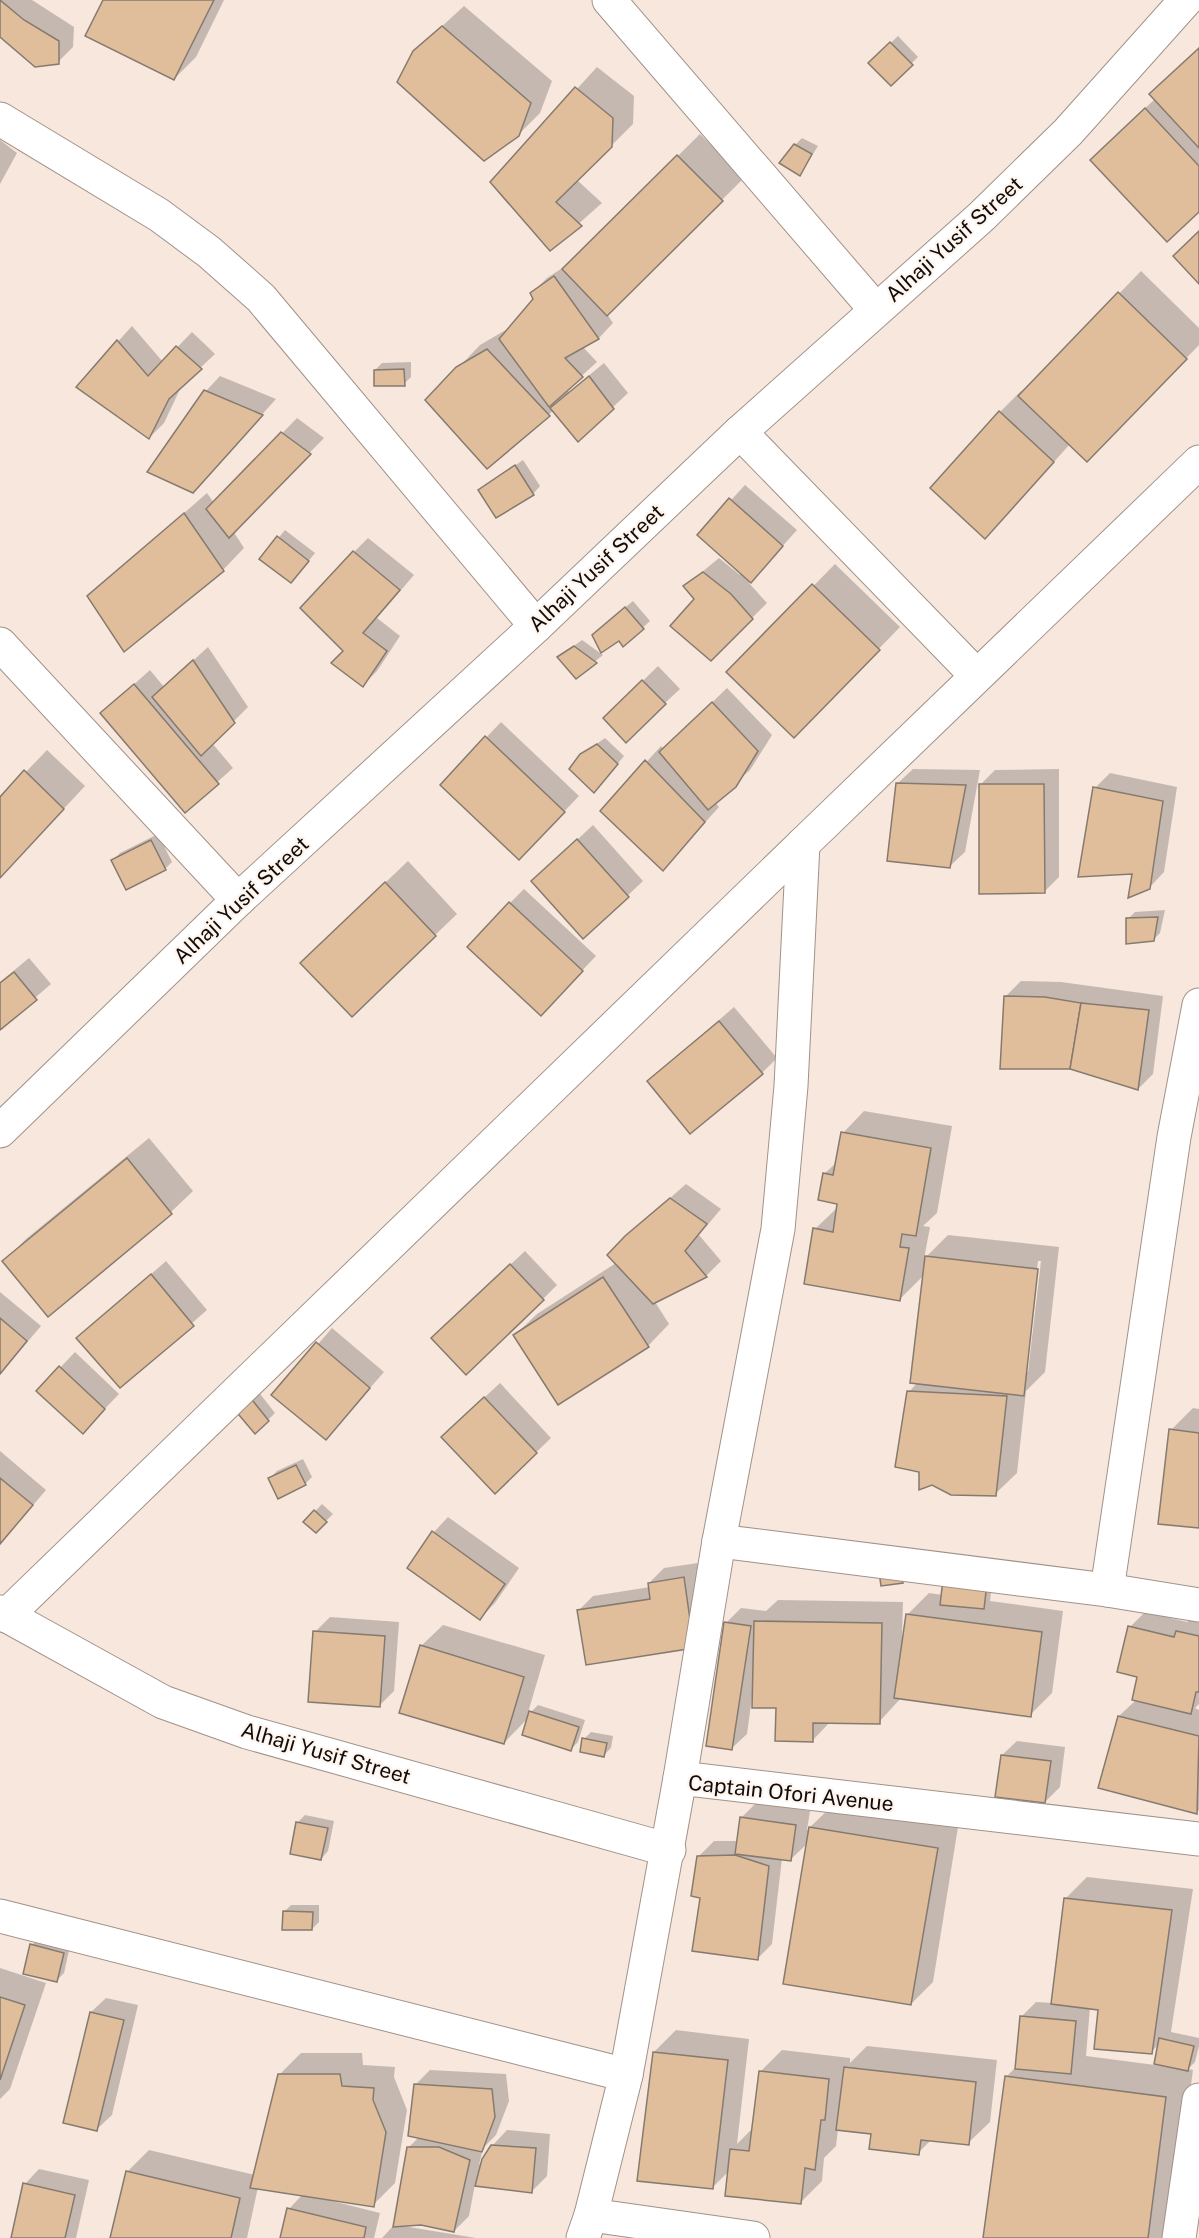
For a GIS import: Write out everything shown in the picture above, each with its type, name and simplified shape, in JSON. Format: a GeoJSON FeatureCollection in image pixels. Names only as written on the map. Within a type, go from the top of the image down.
{"type":"FeatureCollection","features":[{"type":"Feature","properties":{"kind":"street"},"geometry":{"type":"LineString","coordinates":[[609,0],[876,310]]}},
{"type":"Feature","properties":{"kind":"street","name":"Alhaji Yusif Street"},"geometry":{"type":"LineString","coordinates":[[6,1115],[536,626],[740,432],[981,217],[1068,132],[1186,0]]}},
{"type":"Feature","properties":{"kind":"street"},"geometry":{"type":"LineString","coordinates":[[0,119],[159,215],[209,252],[261,298],[536,626]]}},
{"type":"Feature","properties":{"kind":"street"},"geometry":{"type":"LineString","coordinates":[[740,432],[976,675]]}},
{"type":"Feature","properties":{"kind":"street"},"geometry":{"type":"LineString","coordinates":[[3,1614],[1199,462]]}},
{"type":"Feature","properties":{"kind":"street"},"geometry":{"type":"LineString","coordinates":[[0,644],[238,900]]}},
{"type":"Feature","properties":{"kind":"street"},"geometry":{"type":"LineString","coordinates":[[680,1778],[719,1542],[778,1229],[791,1086],[803,844]]}},
{"type":"Feature","properties":{"kind":"street"},"geometry":{"type":"LineString","coordinates":[[1107,1590],[1187,1139],[1199,1005]]}},
{"type":"Feature","properties":{"kind":"street"},"geometry":{"type":"LineString","coordinates":[[719,1542],[1107,1590],[1199,1605]]}},
{"type":"Feature","properties":{"kind":"street","name":"Alhaji Yusif Street"},"geometry":{"type":"LineString","coordinates":[[3,1614],[164,1702],[247,1732],[669,1850]]}},
{"type":"Feature","properties":{"kind":"street","name":"Captain Ofori Avenue"},"geometry":{"type":"LineString","coordinates":[[587,2227],[626,2075],[669,1850],[680,1778],[1199,1839]]}},
{"type":"Feature","properties":{"kind":"street"},"geometry":{"type":"LineString","coordinates":[[0,1916],[626,2075]]}},
{"type":"Feature","properties":{"kind":"street"},"geometry":{"type":"LineString","coordinates":[[1179,2238],[1199,2100]]}},
{"type":"Feature","properties":{"kind":"street"},"geometry":{"type":"LineString","coordinates":[[587,2227],[753,2238]]}},
{"type":"Feature","properties":{"kind":"building"},"geometry":{"type":"Polygon","coordinates":[[[0,0],[24,20],[59,41],[59,64],[35,67],[0,37],[0,0]]]}},
{"type":"Feature","properties":{"kind":"building"},"geometry":{"type":"Polygon","coordinates":[[[103,0],[214,0],[174,80],[85,36],[103,0]]]}},
{"type":"Feature","properties":{"kind":"building"},"geometry":{"type":"Polygon","coordinates":[[[442,26],[531,103],[519,136],[484,161],[397,82],[413,51],[442,26]]]}},
{"type":"Feature","properties":{"kind":"building"},"geometry":{"type":"Polygon","coordinates":[[[890,42],[913,65],[891,86],[868,63],[890,42]]]}},
{"type":"Feature","properties":{"kind":"building"},"geometry":{"type":"Polygon","coordinates":[[[1199,48],[1199,148],[1149,94],[1199,48]]]}},
{"type":"Feature","properties":{"kind":"building"},"geometry":{"type":"Polygon","coordinates":[[[575,87],[613,118],[612,147],[556,202],[582,226],[550,251],[490,182],[575,87]]]}},
{"type":"Feature","properties":{"kind":"building"},"geometry":{"type":"Polygon","coordinates":[[[1145,108],[1199,166],[1199,212],[1167,242],[1090,160],[1145,108]]]}},
{"type":"Feature","properties":{"kind":"building"},"geometry":{"type":"Polygon","coordinates":[[[794,144],[812,154],[800,176],[779,163],[794,144]]]}},
{"type":"Feature","properties":{"kind":"building"},"geometry":{"type":"Polygon","coordinates":[[[677,155],[723,201],[607,316],[562,269],[677,155]]]}},
{"type":"Feature","properties":{"kind":"building"},"geometry":{"type":"Polygon","coordinates":[[[1199,231],[1199,284],[1173,256],[1199,231]]]}},
{"type":"Feature","properties":{"kind":"building"},"geometry":{"type":"Polygon","coordinates":[[[554,276],[599,339],[565,358],[583,377],[549,407],[499,339],[533,299],[530,293],[554,276]]]}},
{"type":"Feature","properties":{"kind":"building"},"geometry":{"type":"Polygon","coordinates":[[[1118,292],[1187,359],[1087,462],[1018,396],[1118,292]]]}},
{"type":"Feature","properties":{"kind":"building"},"geometry":{"type":"Polygon","coordinates":[[[117,340],[148,376],[176,346],[202,369],[169,399],[149,439],[76,387],[117,340]]]}},
{"type":"Feature","properties":{"kind":"building"},"geometry":{"type":"Polygon","coordinates":[[[487,349],[550,416],[487,469],[425,400],[456,367],[487,349]]]}},
{"type":"Feature","properties":{"kind":"building"},"geometry":{"type":"Polygon","coordinates":[[[404,369],[405,386],[374,386],[374,370],[404,369]]]}},
{"type":"Feature","properties":{"kind":"building"},"geometry":{"type":"Polygon","coordinates":[[[589,376],[614,409],[578,442],[550,408],[589,376]]]}},
{"type":"Feature","properties":{"kind":"building"},"geometry":{"type":"Polygon","coordinates":[[[204,390],[263,415],[193,493],[147,472],[204,390]]]}},
{"type":"Feature","properties":{"kind":"building"},"geometry":{"type":"Polygon","coordinates":[[[999,411],[1054,462],[985,539],[930,488],[999,411]]]}},
{"type":"Feature","properties":{"kind":"building"},"geometry":{"type":"Polygon","coordinates":[[[281,432],[311,454],[229,538],[206,509],[281,432]]]}},
{"type":"Feature","properties":{"kind":"building"},"geometry":{"type":"Polygon","coordinates":[[[515,465],[534,495],[496,518],[478,490],[515,465]]]}},
{"type":"Feature","properties":{"kind":"building"},"geometry":{"type":"Polygon","coordinates":[[[729,498],[783,546],[751,583],[697,535],[729,498]]]}},
{"type":"Feature","properties":{"kind":"building"},"geometry":{"type":"Polygon","coordinates":[[[184,513],[224,571],[124,652],[87,596],[184,513]]]}},
{"type":"Feature","properties":{"kind":"building"},"geometry":{"type":"Polygon","coordinates":[[[277,536],[309,561],[291,583],[259,559],[277,536]]]}},
{"type":"Feature","properties":{"kind":"building"},"geometry":{"type":"Polygon","coordinates":[[[353,551],[400,590],[363,633],[387,651],[363,687],[331,663],[343,651],[300,608],[353,551]]]}},
{"type":"Feature","properties":{"kind":"building"},"geometry":{"type":"Polygon","coordinates":[[[703,572],[731,594],[753,619],[711,661],[670,626],[694,599],[683,586],[703,572]]]}},
{"type":"Feature","properties":{"kind":"building"},"geometry":{"type":"Polygon","coordinates":[[[812,584],[880,650],[794,738],[726,672],[812,584]]]}},
{"type":"Feature","properties":{"kind":"building"},"geometry":{"type":"Polygon","coordinates":[[[625,607],[644,629],[623,647],[619,641],[601,653],[592,635],[625,607]]]}},
{"type":"Feature","properties":{"kind":"building"},"geometry":{"type":"Polygon","coordinates":[[[574,646],[597,663],[576,679],[557,657],[574,646]]]}},
{"type":"Feature","properties":{"kind":"building"},"geometry":{"type":"Polygon","coordinates":[[[193,660],[235,723],[201,756],[152,697],[193,660]]]}},
{"type":"Feature","properties":{"kind":"building"},"geometry":{"type":"Polygon","coordinates":[[[642,680],[666,704],[626,743],[603,718],[642,680]]]}},
{"type":"Feature","properties":{"kind":"building"},"geometry":{"type":"Polygon","coordinates":[[[134,684],[219,784],[185,813],[100,713],[134,684]]]}},
{"type":"Feature","properties":{"kind":"building"},"geometry":{"type":"Polygon","coordinates":[[[712,702],[758,751],[736,787],[708,810],[659,752],[712,702]]]}},
{"type":"Feature","properties":{"kind":"building"},"geometry":{"type":"Polygon","coordinates":[[[485,736],[565,812],[519,860],[440,785],[485,736]]]}},
{"type":"Feature","properties":{"kind":"building"},"geometry":{"type":"Polygon","coordinates":[[[597,744],[618,764],[594,793],[569,769],[580,754],[597,744]]]}},
{"type":"Feature","properties":{"kind":"building"},"geometry":{"type":"Polygon","coordinates":[[[645,760],[705,822],[663,871],[600,811],[645,760]]]}},
{"type":"Feature","properties":{"kind":"building"},"geometry":{"type":"Polygon","coordinates":[[[24,770],[64,809],[0,878],[0,797],[24,770]]]}},
{"type":"Feature","properties":{"kind":"building"},"geometry":{"type":"Polygon","coordinates":[[[896,783],[966,785],[950,868],[887,861],[896,783]]]}},
{"type":"Feature","properties":{"kind":"building"},"geometry":{"type":"Polygon","coordinates":[[[979,784],[1044,784],[1045,893],[979,894],[979,784]]]}},
{"type":"Feature","properties":{"kind":"building"},"geometry":{"type":"Polygon","coordinates":[[[1093,787],[1163,801],[1150,889],[1128,898],[1132,874],[1078,877],[1093,787]]]}},
{"type":"Feature","properties":{"kind":"building"},"geometry":{"type":"Polygon","coordinates":[[[577,839],[629,897],[583,939],[531,881],[577,839]]]}},
{"type":"Feature","properties":{"kind":"building"},"geometry":{"type":"Polygon","coordinates":[[[151,840],[166,870],[126,890],[111,860],[151,840]]]}},
{"type":"Feature","properties":{"kind":"building"},"geometry":{"type":"Polygon","coordinates":[[[385,882],[436,936],[352,1017],[300,963],[385,882]]]}},
{"type":"Feature","properties":{"kind":"building"},"geometry":{"type":"Polygon","coordinates":[[[509,902],[583,971],[541,1016],[467,947],[509,902]]]}},
{"type":"Feature","properties":{"kind":"building"},"geometry":{"type":"Polygon","coordinates":[[[1158,917],[1154,941],[1126,944],[1126,918],[1158,917]]]}},
{"type":"Feature","properties":{"kind":"building"},"geometry":{"type":"Polygon","coordinates":[[[14,972],[37,1000],[0,1030],[0,983],[14,972]]]}},
{"type":"Feature","properties":{"kind":"building"},"geometry":{"type":"Polygon","coordinates":[[[1004,996],[1045,997],[1081,1003],[1070,1069],[1000,1069],[1004,996]]]}},
{"type":"Feature","properties":{"kind":"building"},"geometry":{"type":"Polygon","coordinates":[[[1081,1003],[1149,1010],[1138,1090],[1070,1069],[1081,1003]]]}},
{"type":"Feature","properties":{"kind":"building"},"geometry":{"type":"Polygon","coordinates":[[[719,1021],[763,1074],[690,1134],[647,1081],[719,1021]]]}},
{"type":"Feature","properties":{"kind":"building"},"geometry":{"type":"Polygon","coordinates":[[[841,1132],[931,1148],[916,1236],[902,1234],[900,1247],[909,1248],[900,1301],[804,1284],[813,1228],[833,1232],[837,1204],[818,1200],[823,1173],[833,1175],[841,1132]]]}},
{"type":"Feature","properties":{"kind":"building"},"geometry":{"type":"Polygon","coordinates":[[[127,1158],[172,1214],[48,1317],[2,1261],[127,1158]]]}},
{"type":"Feature","properties":{"kind":"building"},"geometry":{"type":"Polygon","coordinates":[[[670,1198],[707,1224],[685,1251],[707,1277],[653,1304],[607,1255],[625,1236],[670,1198]]]}},
{"type":"Feature","properties":{"kind":"building"},"geometry":{"type":"Polygon","coordinates":[[[925,1256],[1038,1269],[1024,1396],[910,1383],[925,1256]]]}},
{"type":"Feature","properties":{"kind":"building"},"geometry":{"type":"Polygon","coordinates":[[[510,1264],[544,1300],[466,1375],[431,1338],[510,1264]]]}},
{"type":"Feature","properties":{"kind":"building"},"geometry":{"type":"Polygon","coordinates":[[[151,1274],[194,1326],[120,1388],[76,1338],[151,1274]]]}},
{"type":"Feature","properties":{"kind":"building"},"geometry":{"type":"Polygon","coordinates":[[[603,1277],[649,1347],[558,1405],[513,1335],[603,1277]]]}},
{"type":"Feature","properties":{"kind":"building"},"geometry":{"type":"Polygon","coordinates":[[[0,1318],[27,1341],[0,1374],[0,1318]]]}},
{"type":"Feature","properties":{"kind":"building"},"geometry":{"type":"Polygon","coordinates":[[[316,1342],[370,1388],[326,1440],[271,1395],[316,1342]]]}},
{"type":"Feature","properties":{"kind":"building"},"geometry":{"type":"Polygon","coordinates":[[[59,1366],[105,1409],[83,1434],[36,1391],[59,1366]]]}},
{"type":"Feature","properties":{"kind":"building"},"geometry":{"type":"Polygon","coordinates":[[[907,1391],[1007,1396],[996,1496],[951,1495],[932,1485],[919,1490],[919,1472],[895,1467],[907,1391]]]}},
{"type":"Feature","properties":{"kind":"building"},"geometry":{"type":"Polygon","coordinates":[[[249,1396],[269,1421],[255,1434],[234,1409],[249,1396]]]}},
{"type":"Feature","properties":{"kind":"building"},"geometry":{"type":"Polygon","coordinates":[[[484,1397],[537,1453],[495,1494],[441,1437],[484,1397]]]}},
{"type":"Feature","properties":{"kind":"building"},"geometry":{"type":"Polygon","coordinates":[[[1169,1429],[1199,1433],[1199,1528],[1158,1524],[1169,1429]]]}},
{"type":"Feature","properties":{"kind":"building"},"geometry":{"type":"Polygon","coordinates":[[[296,1465],[306,1485],[278,1499],[268,1478],[296,1465]]]}},
{"type":"Feature","properties":{"kind":"building"},"geometry":{"type":"Polygon","coordinates":[[[0,1478],[33,1505],[0,1544],[0,1478]]]}},
{"type":"Feature","properties":{"kind":"building"},"geometry":{"type":"Polygon","coordinates":[[[314,1510],[327,1522],[316,1533],[303,1522],[314,1510]]]}},
{"type":"Feature","properties":{"kind":"building"},"geometry":{"type":"Polygon","coordinates":[[[432,1531],[505,1584],[480,1620],[407,1568],[432,1531]]]}},
{"type":"Feature","properties":{"kind":"building"},"geometry":{"type":"Polygon","coordinates":[[[901,1570],[903,1583],[881,1586],[879,1572],[901,1570]]]}},
{"type":"Feature","properties":{"kind":"building"},"geometry":{"type":"Polygon","coordinates":[[[684,1577],[694,1648],[586,1665],[577,1610],[650,1599],[648,1583],[684,1577]]]}},
{"type":"Feature","properties":{"kind":"building"},"geometry":{"type":"Polygon","coordinates":[[[943,1579],[987,1583],[984,1609],[940,1605],[943,1579]]]}},
{"type":"Feature","properties":{"kind":"building"},"geometry":{"type":"Polygon","coordinates":[[[906,1614],[1042,1632],[1031,1717],[894,1698],[906,1614]]]}},
{"type":"Feature","properties":{"kind":"building"},"geometry":{"type":"Polygon","coordinates":[[[754,1621],[882,1623],[880,1724],[813,1723],[813,1742],[775,1741],[776,1708],[752,1708],[754,1621]]]}},
{"type":"Feature","properties":{"kind":"building"},"geometry":{"type":"Polygon","coordinates":[[[724,1622],[751,1626],[732,1750],[706,1746],[724,1622]]]}},
{"type":"Feature","properties":{"kind":"building"},"geometry":{"type":"Polygon","coordinates":[[[1128,1626],[1174,1637],[1176,1631],[1199,1636],[1199,1692],[1196,1692],[1191,1714],[1132,1700],[1137,1677],[1117,1672],[1128,1626]]]}},
{"type":"Feature","properties":{"kind":"building"},"geometry":{"type":"Polygon","coordinates":[[[313,1631],[385,1636],[380,1707],[308,1702],[313,1631]]]}},
{"type":"Feature","properties":{"kind":"building"},"geometry":{"type":"Polygon","coordinates":[[[420,1645],[524,1677],[504,1744],[399,1713],[420,1645]]]}},
{"type":"Feature","properties":{"kind":"building"},"geometry":{"type":"Polygon","coordinates":[[[529,1711],[579,1727],[571,1751],[522,1735],[529,1711]]]}},
{"type":"Feature","properties":{"kind":"building"},"geometry":{"type":"Polygon","coordinates":[[[1118,1716],[1199,1736],[1197,1814],[1098,1788],[1118,1716]]]}},
{"type":"Feature","properties":{"kind":"building"},"geometry":{"type":"Polygon","coordinates":[[[582,1738],[607,1743],[604,1757],[580,1752],[582,1738]]]}},
{"type":"Feature","properties":{"kind":"building"},"geometry":{"type":"Polygon","coordinates":[[[1001,1755],[1051,1761],[1045,1803],[995,1797],[1001,1755]]]}},
{"type":"Feature","properties":{"kind":"building"},"geometry":{"type":"Polygon","coordinates":[[[740,1817],[796,1825],[791,1861],[735,1854],[740,1817]]]}},
{"type":"Feature","properties":{"kind":"building"},"geometry":{"type":"Polygon","coordinates":[[[296,1822],[328,1828],[321,1860],[290,1854],[296,1822]]]}},
{"type":"Feature","properties":{"kind":"building"},"geometry":{"type":"Polygon","coordinates":[[[809,1827],[938,1848],[911,2005],[783,1984],[809,1827]]]}},
{"type":"Feature","properties":{"kind":"building"},"geometry":{"type":"Polygon","coordinates":[[[735,1855],[769,1866],[758,1960],[692,1951],[700,1898],[691,1896],[697,1856],[735,1855]]]}},
{"type":"Feature","properties":{"kind":"building"},"geometry":{"type":"Polygon","coordinates":[[[1064,1898],[1172,1910],[1152,2054],[1094,2049],[1098,2010],[1051,2004],[1064,1898]]]}},
{"type":"Feature","properties":{"kind":"building"},"geometry":{"type":"Polygon","coordinates":[[[283,1911],[313,1912],[312,1930],[282,1930],[283,1911]]]}},
{"type":"Feature","properties":{"kind":"building"},"geometry":{"type":"Polygon","coordinates":[[[30,1944],[64,1953],[57,1982],[23,1974],[30,1944]]]}},
{"type":"Feature","properties":{"kind":"building"},"geometry":{"type":"Polygon","coordinates":[[[0,1997],[25,2005],[0,2080],[0,1997]]]}},
{"type":"Feature","properties":{"kind":"building"},"geometry":{"type":"Polygon","coordinates":[[[90,2012],[124,2020],[97,2131],[63,2123],[90,2012]]]}},
{"type":"Feature","properties":{"kind":"building"},"geometry":{"type":"Polygon","coordinates":[[[1020,2016],[1076,2021],[1071,2074],[1015,2069],[1020,2016]]]}},
{"type":"Feature","properties":{"kind":"building"},"geometry":{"type":"Polygon","coordinates":[[[1159,2038],[1194,2046],[1188,2071],[1154,2064],[1159,2038]]]}},
{"type":"Feature","properties":{"kind":"building"},"geometry":{"type":"Polygon","coordinates":[[[653,2052],[728,2060],[713,2189],[637,2181],[653,2052]]]}},
{"type":"Feature","properties":{"kind":"building"},"geometry":{"type":"Polygon","coordinates":[[[844,2067],[976,2082],[969,2145],[921,2140],[919,2155],[869,2149],[871,2134],[836,2130],[844,2067]]]}},
{"type":"Feature","properties":{"kind":"building"},"geometry":{"type":"Polygon","coordinates":[[[759,2071],[829,2079],[825,2120],[821,2120],[815,2170],[805,2168],[801,2204],[725,2196],[730,2149],[749,2151],[759,2071]]]}},
{"type":"Feature","properties":{"kind":"building"},"geometry":{"type":"Polygon","coordinates":[[[278,2074],[340,2074],[342,2086],[374,2088],[373,2100],[386,2132],[374,2207],[250,2188],[278,2074]]]}},
{"type":"Feature","properties":{"kind":"building"},"geometry":{"type":"Polygon","coordinates":[[[1005,2076],[1166,2097],[1148,2238],[983,2238],[1005,2076]]]}},
{"type":"Feature","properties":{"kind":"building"},"geometry":{"type":"Polygon","coordinates":[[[414,2084],[492,2089],[495,2117],[482,2152],[408,2136],[414,2084]]]}},
{"type":"Feature","properties":{"kind":"building"},"geometry":{"type":"Polygon","coordinates":[[[491,2145],[536,2148],[532,2193],[475,2186],[482,2159],[491,2145]]]}},
{"type":"Feature","properties":{"kind":"building"},"geometry":{"type":"Polygon","coordinates":[[[407,2147],[439,2147],[470,2160],[454,2232],[421,2225],[393,2227],[407,2147]]]}},
{"type":"Feature","properties":{"kind":"building"},"geometry":{"type":"Polygon","coordinates":[[[126,2171],[240,2198],[231,2238],[110,2238],[126,2171]]]}},
{"type":"Feature","properties":{"kind":"building"},"geometry":{"type":"Polygon","coordinates":[[[23,2183],[75,2195],[65,2238],[11,2238],[23,2183]]]}},
{"type":"Feature","properties":{"kind":"building"},"geometry":{"type":"Polygon","coordinates":[[[287,2208],[366,2227],[364,2238],[280,2238],[287,2208]]]}}]}
